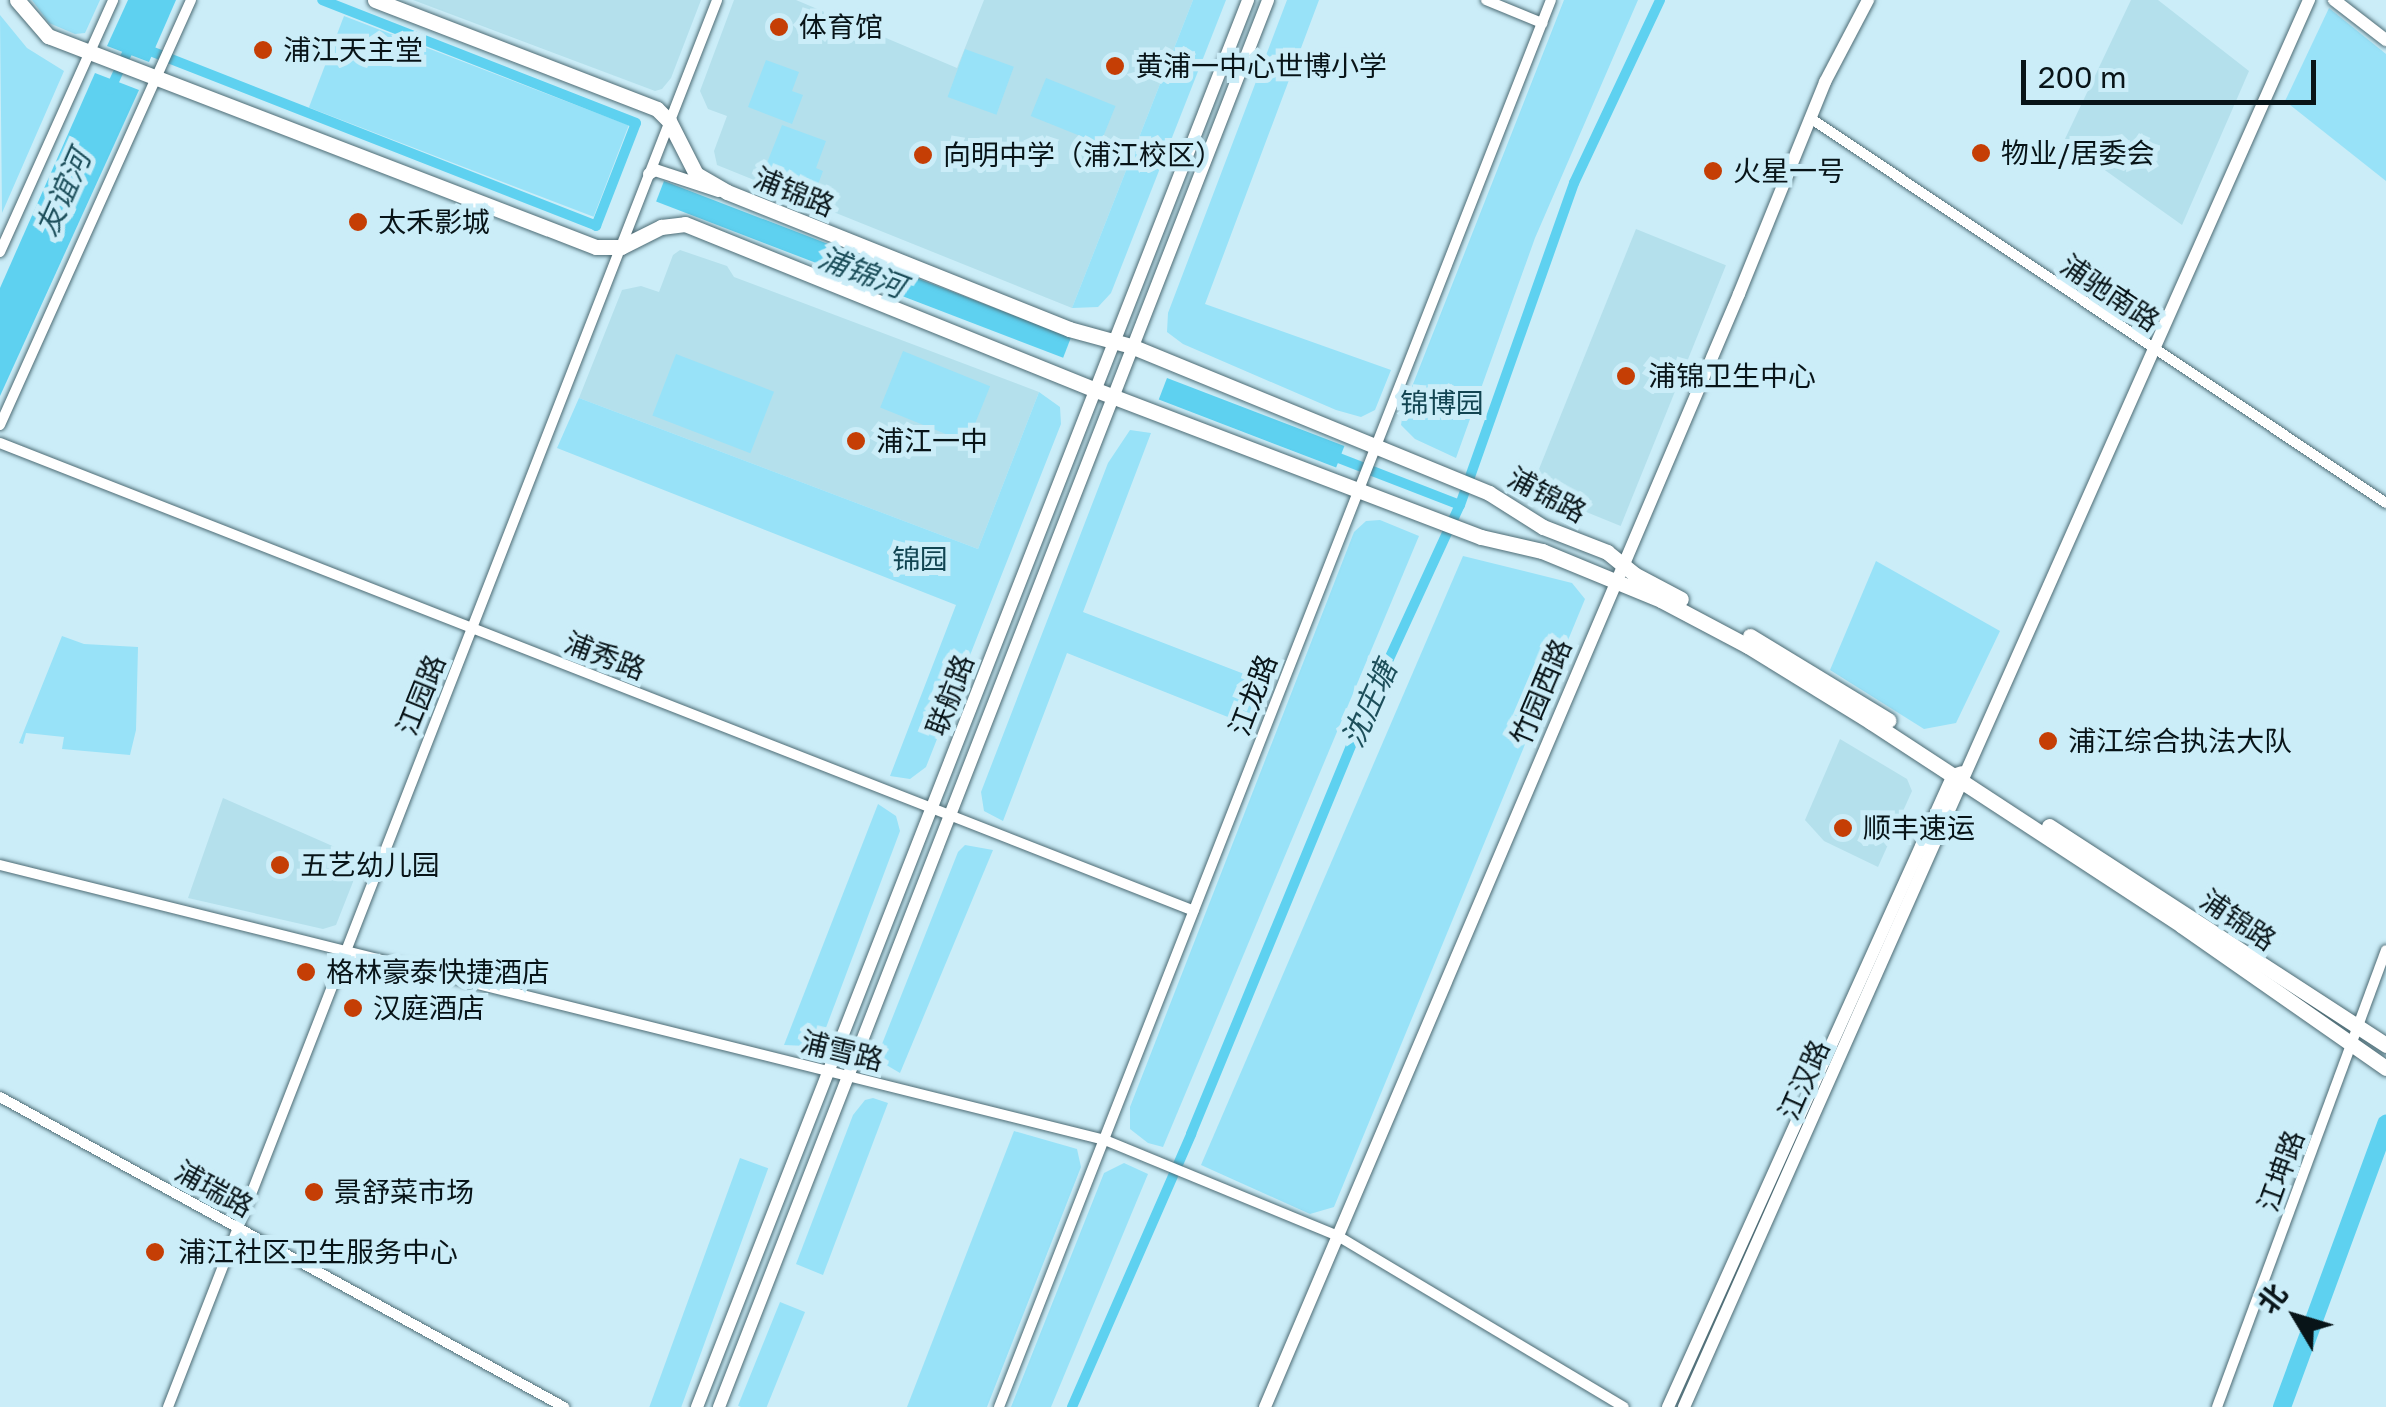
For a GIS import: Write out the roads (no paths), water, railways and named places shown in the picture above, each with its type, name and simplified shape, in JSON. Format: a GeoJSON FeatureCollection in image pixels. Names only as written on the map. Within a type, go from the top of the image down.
{"type":"FeatureCollection","features":[{"type":"Feature","properties":{"kind":"main road"},"geometry":{"type":"LineString","coordinates":[[16,0],[38,29],[95,54],[153,73],[596,248],[621,247]]}},
{"type":"Feature","properties":{"kind":"main road"},"geometry":{"type":"LineString","coordinates":[[375,0],[657,109],[669,121]]}},
{"type":"Feature","properties":{"kind":"main road","name":"浦锦路"},"geometry":{"type":"LineString","coordinates":[[669,121],[696,174],[727,192],[1121,350],[1446,474],[1489,493],[1543,527],[1607,552],[1620,573]]}},
{"type":"Feature","properties":{"kind":"main road","name":"浦锦路"},"geometry":{"type":"LineString","coordinates":[[621,247],[661,226],[685,224],[1470,533],[1532,548],[1591,571],[1620,573],[1798,662],[2386,1068]]}},
{"type":"Feature","properties":{"kind":"main road","name":"浦锦路"},"geometry":{"type":"LineString","coordinates":[[1961,776],[2381,1042]]}},
{"type":"Feature","properties":{"kind":"street"},"geometry":{"type":"LineString","coordinates":[[0,252],[95,54],[114,0]]}},
{"type":"Feature","properties":{"kind":"street"},"geometry":{"type":"LineString","coordinates":[[0,425],[153,73],[191,0]]}},
{"type":"Feature","properties":{"kind":"street","name":"江园路"},"geometry":{"type":"LineString","coordinates":[[168,1407],[717,0]]}},
{"type":"Feature","properties":{"kind":"street","name":"联航路"},"geometry":{"type":"LineString","coordinates":[[1121,350],[1248,0]]}},
{"type":"Feature","properties":{"kind":"street","name":"联航路"},"geometry":{"type":"LineString","coordinates":[[697,1407],[932,808],[1268,0]]}},
{"type":"Feature","properties":{"kind":"street"},"geometry":{"type":"LineString","coordinates":[[1486,0],[1542,23]]}},
{"type":"Feature","properties":{"kind":"street","name":"江龙路"},"geometry":{"type":"LineString","coordinates":[[1000,1407],[1550,0]]}},
{"type":"Feature","properties":{"kind":"street","name":"竹园西路"},"geometry":{"type":"LineString","coordinates":[[1266,1407],[1810,118],[1846,37],[1868,0]]}},
{"type":"Feature","properties":{"kind":"street"},"geometry":{"type":"LineString","coordinates":[[1668,1407],[1961,776],[2308,0]]}},
{"type":"Feature","properties":{"kind":"street"},"geometry":{"type":"LineString","coordinates":[[2334,0],[2386,40]]}},
{"type":"Feature","properties":{"kind":"street","name":"浦驰南路"},"geometry":{"type":"LineString","coordinates":[[1810,118],[2386,504]]}},
{"type":"Feature","properties":{"kind":"street","name":"浦锦路"},"geometry":{"type":"LineString","coordinates":[[649,174],[655,170],[727,192]]}},
{"type":"Feature","properties":{"kind":"street","name":"联航路"},"geometry":{"type":"LineString","coordinates":[[719,1407],[949,816],[1106,388]]}},
{"type":"Feature","properties":{"kind":"street","name":"浦秀路"},"geometry":{"type":"LineString","coordinates":[[0,443],[1194,911]]}},
{"type":"Feature","properties":{"kind":"street","name":"江汉路"},"geometry":{"type":"LineString","coordinates":[[1684,1407],[1961,776]]}},
{"type":"Feature","properties":{"kind":"street","name":"浦雪路"},"geometry":{"type":"LineString","coordinates":[[0,865],[1105,1140],[1338,1236],[1624,1407]]}},
{"type":"Feature","properties":{"kind":"street","name":"江坤路"},"geometry":{"type":"LineString","coordinates":[[2216,1407],[2386,950]]}},
{"type":"Feature","properties":{"kind":"street","name":"浦瑞路"},"geometry":{"type":"LineString","coordinates":[[0,1097],[564,1407]]}},
{"type":"Feature","properties":{"kind":"water"},"geometry":{"type":"Polygon","coordinates":[[[128,0],[176,0],[149,62],[107,46],[128,0]]]}},
{"type":"Feature","properties":{"kind":"water"},"geometry":{"type":"Polygon","coordinates":[[[95,73],[139,90],[0,396],[0,288],[95,73]]]}},
{"type":"Feature","properties":{"kind":"water"},"geometry":{"type":"Polygon","coordinates":[[[664,181],[1071,337],[1063,358],[656,202],[664,181]]]}},
{"type":"Feature","properties":{"kind":"water"},"geometry":{"type":"Polygon","coordinates":[[[1167,378],[1344,446],[1336,468],[1159,399],[1167,378]]]}},
{"type":"Feature","properties":{"kind":"waterway"},"geometry":{"type":"LineString","coordinates":[[153,52],[596,226],[636,123],[322,0]]}},
{"type":"Feature","properties":{"kind":"waterway","name":"沈庄塘"},"geometry":{"type":"LineString","coordinates":[[1072,1407],[1191,1134],[1366,709],[1460,505],[1574,183],[1660,0]]}},
{"type":"Feature","properties":{"kind":"waterway","name":"友谊河"},"geometry":{"type":"LineString","coordinates":[[110,90],[127,53]]}},
{"type":"Feature","properties":{"kind":"waterway","name":"浦锦河"},"geometry":{"type":"LineString","coordinates":[[1331,455],[1460,505]]}},
{"type":"Feature","properties":{"kind":"waterway"},"geometry":{"type":"LineString","coordinates":[[2282,1407],[2386,1124]]}},
{"type":"Feature","properties":{"kind":"place","name":"体育馆"},"geometry":{"type":"Point","coordinates":[779,27]}},
{"type":"Feature","properties":{"kind":"place","name":"浦江天主堂"},"geometry":{"type":"Point","coordinates":[263,50]}},
{"type":"Feature","properties":{"kind":"place","name":"黄浦一中心世博小学"},"geometry":{"type":"Point","coordinates":[1115,66]}},
{"type":"Feature","properties":{"kind":"place","name":"物业/居委会"},"geometry":{"type":"Point","coordinates":[1981,153]}},
{"type":"Feature","properties":{"kind":"place","name":"向明中学（浦江校区）"},"geometry":{"type":"Point","coordinates":[923,155]}},
{"type":"Feature","properties":{"kind":"place","name":"火星一号"},"geometry":{"type":"Point","coordinates":[1713,171]}},
{"type":"Feature","properties":{"kind":"place","name":"太禾影城"},"geometry":{"type":"Point","coordinates":[358,222]}},
{"type":"Feature","properties":{"kind":"place","name":"浦锦卫生中心"},"geometry":{"type":"Point","coordinates":[1626,376]}},
{"type":"Feature","properties":{"kind":"place","name":"浦江一中"},"geometry":{"type":"Point","coordinates":[856,441]}},
{"type":"Feature","properties":{"kind":"place","name":"浦江综合执法大队"},"geometry":{"type":"Point","coordinates":[2048,741]}},
{"type":"Feature","properties":{"kind":"place","name":"顺丰速运"},"geometry":{"type":"Point","coordinates":[1843,828]}},
{"type":"Feature","properties":{"kind":"place","name":"五艺幼儿园"},"geometry":{"type":"Point","coordinates":[280,865]}},
{"type":"Feature","properties":{"kind":"place","name":"格林豪泰快捷酒店"},"geometry":{"type":"Point","coordinates":[306,972]}},
{"type":"Feature","properties":{"kind":"place","name":"汉庭酒店"},"geometry":{"type":"Point","coordinates":[353,1008]}},
{"type":"Feature","properties":{"kind":"place","name":"景舒菜市场"},"geometry":{"type":"Point","coordinates":[314,1192]}},
{"type":"Feature","properties":{"kind":"place","name":"浦江社区卫生服务中心"},"geometry":{"type":"Point","coordinates":[155,1252]}},
{"type":"Feature","properties":{"kind":"park label","name":"锦博园"},"geometry":{"type":"Point","coordinates":[1442,403]}},
{"type":"Feature","properties":{"kind":"park label","name":"锦园"},"geometry":{"type":"Point","coordinates":[920,559]}}]}
